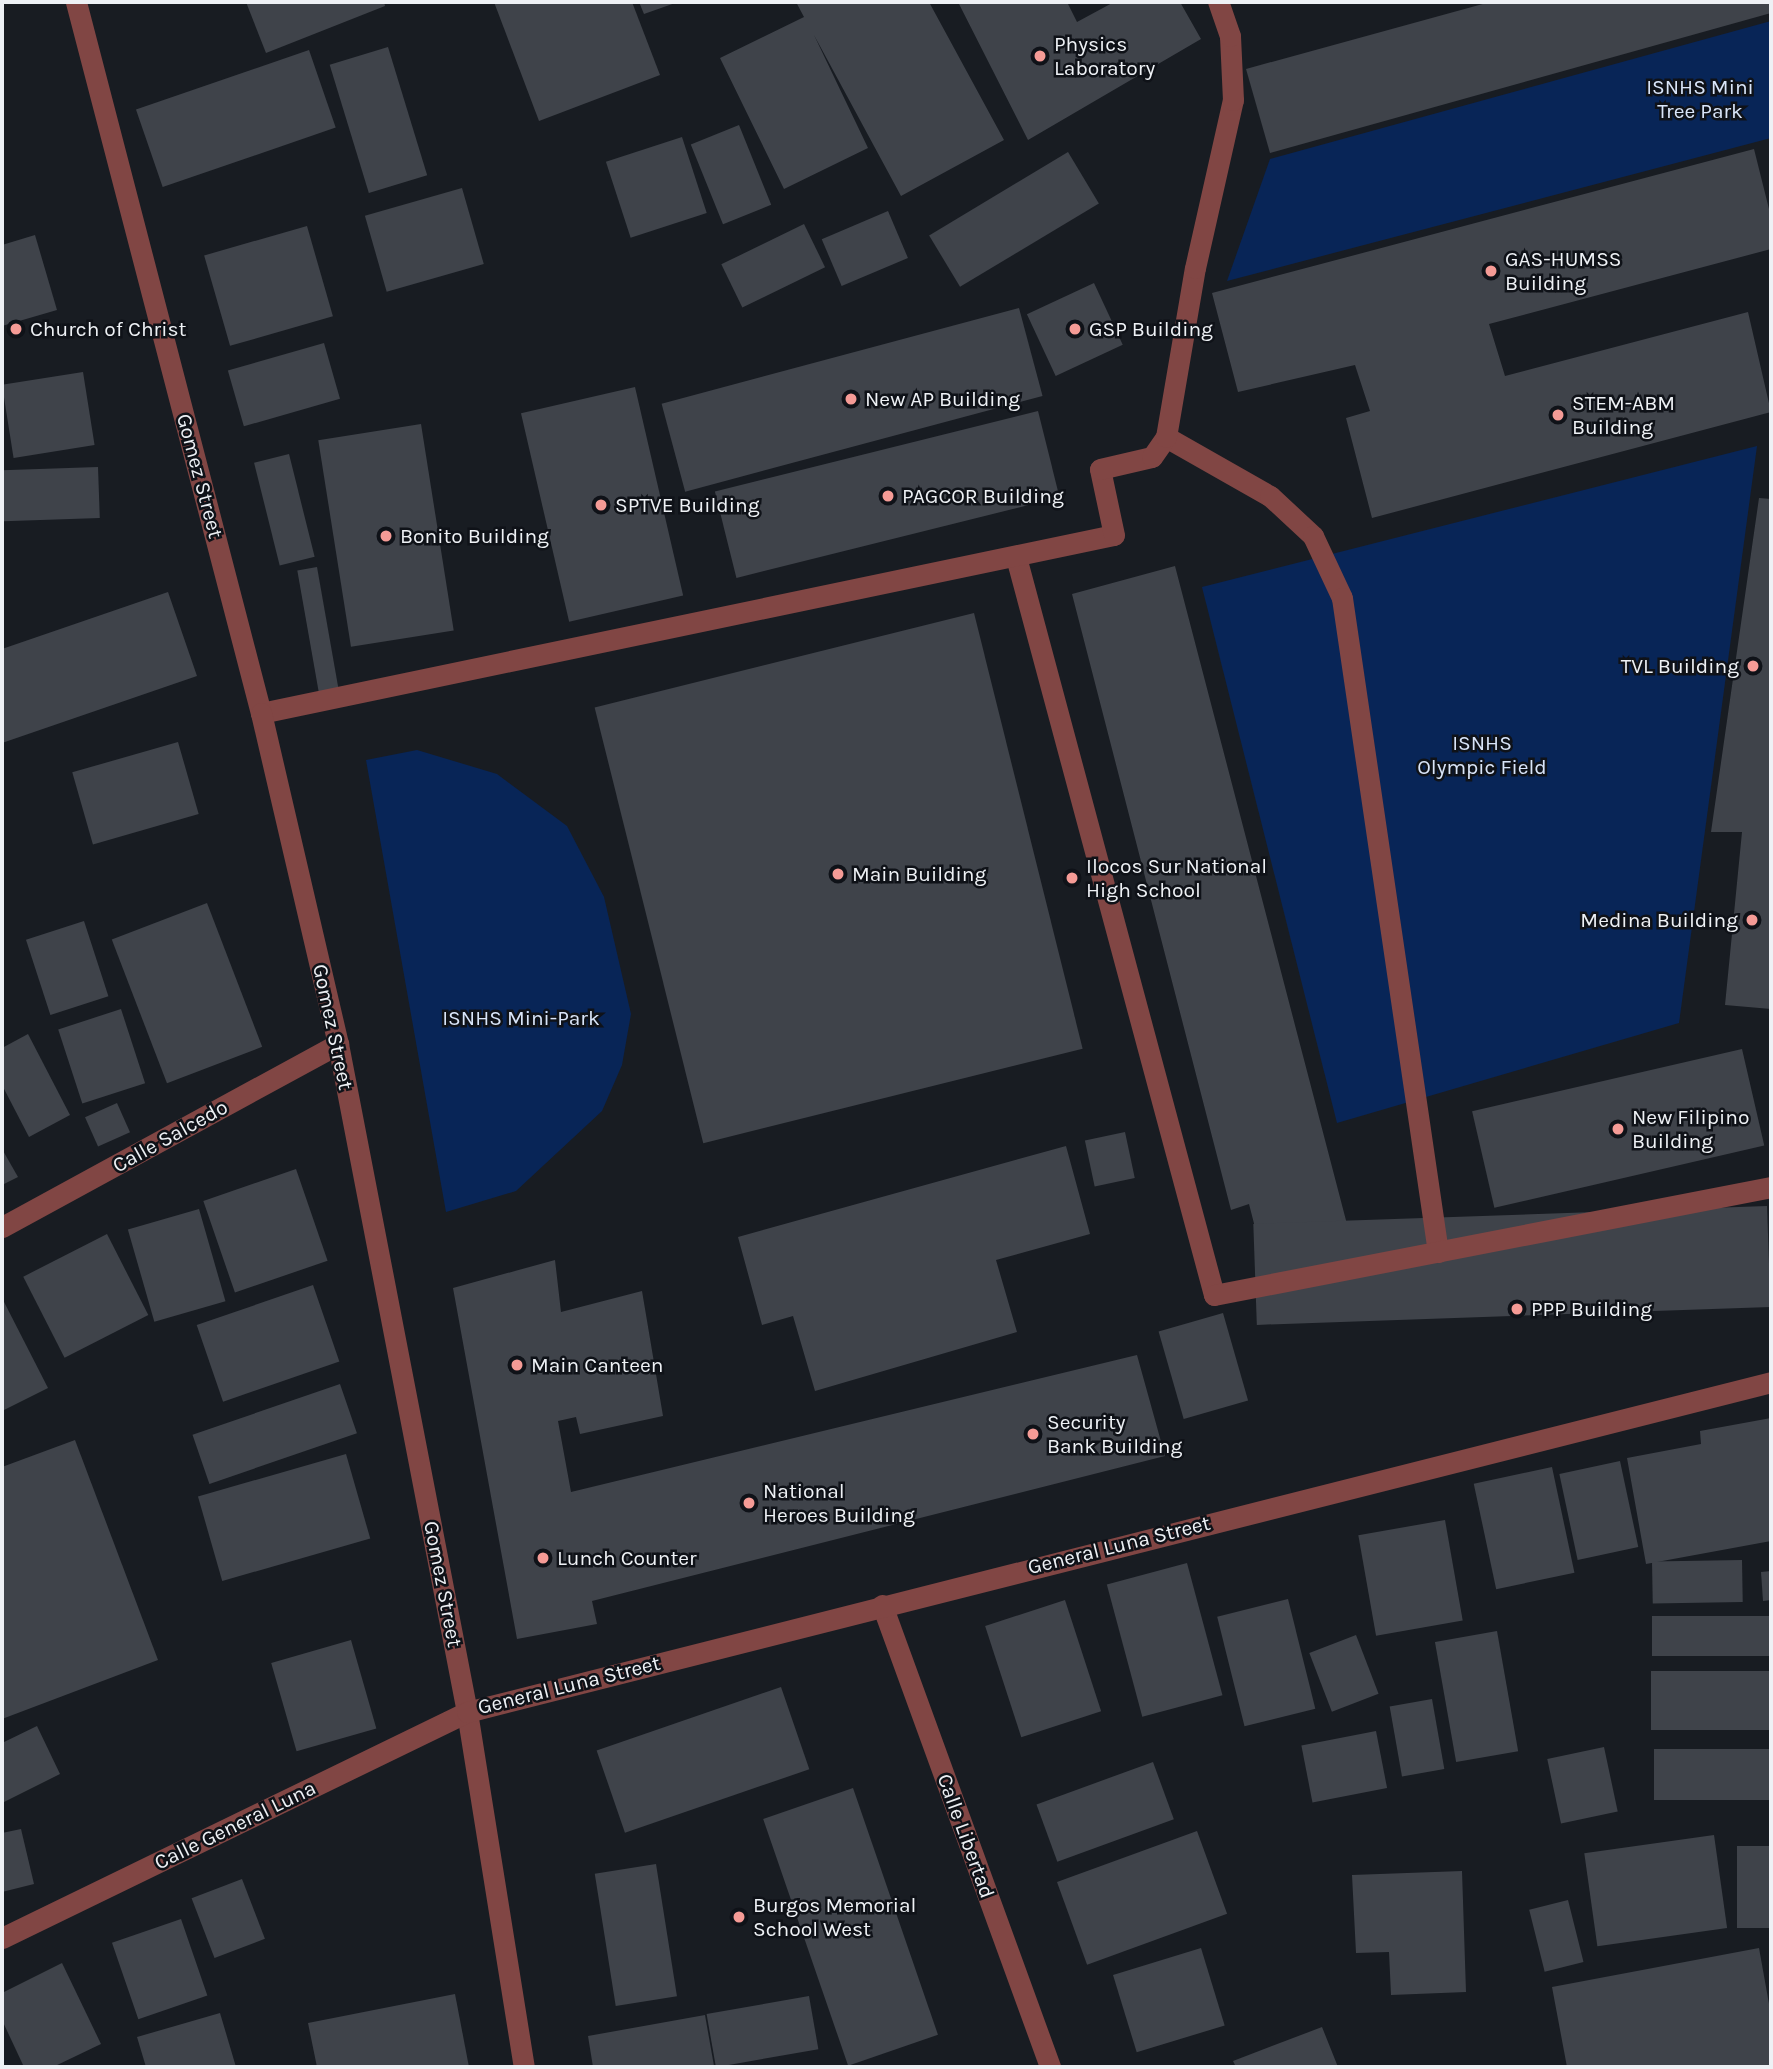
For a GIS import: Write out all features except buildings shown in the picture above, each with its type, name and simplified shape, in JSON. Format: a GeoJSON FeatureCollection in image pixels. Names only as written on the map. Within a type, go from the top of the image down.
{"type":"FeatureCollection","features":[{"type":"Feature","properties":{"kind":"street","name":"Gomez Street"},"geometry":{"type":"LineString","coordinates":[[76,2],[261,713],[338,1044],[467,1712],[524,2067]]}},
{"type":"Feature","properties":{"kind":"street"},"geometry":{"type":"LineString","coordinates":[[261,713],[1114,535],[1100,469],[1152,457],[1166,437],[1195,268],[1233,100],[1230,36],[1218,2]]}},
{"type":"Feature","properties":{"kind":"street"},"geometry":{"type":"LineString","coordinates":[[1166,437],[1270,496],[1313,536],[1342,598],[1438,1252]]}},
{"type":"Feature","properties":{"kind":"street"},"geometry":{"type":"LineString","coordinates":[[1016,557],[1214,1295],[1771,1187]]}},
{"type":"Feature","properties":{"kind":"street","name":"Calle Salcedo"},"geometry":{"type":"LineString","coordinates":[[2,1227],[338,1044]]}},
{"type":"Feature","properties":{"kind":"street","name":"General Luna Street"},"geometry":{"type":"LineString","coordinates":[[467,1712],[1771,1382]]}},
{"type":"Feature","properties":{"kind":"street","name":"Calle Libertad"},"geometry":{"type":"LineString","coordinates":[[882,1605],[1051,2067]]}},
{"type":"Feature","properties":{"kind":"street","name":"Calle General Luna"},"geometry":{"type":"LineString","coordinates":[[2,1938],[467,1712]]}},
{"type":"Feature","properties":{"kind":"green space","name":"ISNHS Mini Tree Park"},"geometry":{"type":"Polygon","coordinates":[[[1771,21],[1771,138],[1227,281],[1270,159],[1771,21]]]}},
{"type":"Feature","properties":{"kind":"green space","name":"ISNHS Olympic Field"},"geometry":{"type":"Polygon","coordinates":[[[1757,446],[1679,1023],[1337,1123],[1202,587],[1757,446]]]}},
{"type":"Feature","properties":{"kind":"green space","name":"ISNHS Mini-Park"},"geometry":{"type":"Polygon","coordinates":[[[417,750],[497,774],[567,826],[604,897],[631,1014],[622,1065],[602,1111],[516,1191],[446,1212],[366,760],[417,750]]]}},
{"type":"Feature","properties":{"kind":"place","name":"Physics Laboratory"},"geometry":{"type":"Point","coordinates":[1040,56]}},
{"type":"Feature","properties":{"kind":"place","name":"GAS-HUMSS Building"},"geometry":{"type":"Point","coordinates":[1491,271]}},
{"type":"Feature","properties":{"kind":"place","name":"Church of Christ"},"geometry":{"type":"Point","coordinates":[16,329]}},
{"type":"Feature","properties":{"kind":"place","name":"GSP Building"},"geometry":{"type":"Point","coordinates":[1075,329]}},
{"type":"Feature","properties":{"kind":"place","name":"New AP Building"},"geometry":{"type":"Point","coordinates":[851,399]}},
{"type":"Feature","properties":{"kind":"place","name":"STEM-ABM Building"},"geometry":{"type":"Point","coordinates":[1558,415]}},
{"type":"Feature","properties":{"kind":"place","name":"PAGCOR Building"},"geometry":{"type":"Point","coordinates":[888,496]}},
{"type":"Feature","properties":{"kind":"place","name":"SPTVE Building"},"geometry":{"type":"Point","coordinates":[601,505]}},
{"type":"Feature","properties":{"kind":"place","name":"Bonito Building"},"geometry":{"type":"Point","coordinates":[386,536]}},
{"type":"Feature","properties":{"kind":"place","name":"TVL Building"},"geometry":{"type":"Point","coordinates":[1753,666]}},
{"type":"Feature","properties":{"kind":"place","name":"Main Building"},"geometry":{"type":"Point","coordinates":[838,874]}},
{"type":"Feature","properties":{"kind":"place","name":"Ilocos Sur National High School"},"geometry":{"type":"Point","coordinates":[1072,878]}},
{"type":"Feature","properties":{"kind":"place","name":"Medina Building"},"geometry":{"type":"Point","coordinates":[1752,920]}},
{"type":"Feature","properties":{"kind":"place","name":"New Filipino Building"},"geometry":{"type":"Point","coordinates":[1618,1129]}},
{"type":"Feature","properties":{"kind":"place","name":"PPP Building"},"geometry":{"type":"Point","coordinates":[1517,1309]}},
{"type":"Feature","properties":{"kind":"place","name":"Main Canteen"},"geometry":{"type":"Point","coordinates":[517,1365]}},
{"type":"Feature","properties":{"kind":"place","name":"Security Bank Building"},"geometry":{"type":"Point","coordinates":[1033,1434]}},
{"type":"Feature","properties":{"kind":"place","name":"National Heroes Building"},"geometry":{"type":"Point","coordinates":[749,1503]}},
{"type":"Feature","properties":{"kind":"place","name":"Lunch Counter"},"geometry":{"type":"Point","coordinates":[543,1558]}},
{"type":"Feature","properties":{"kind":"place","name":"Burgos Memorial School West"},"geometry":{"type":"Point","coordinates":[739,1917]}}]}
